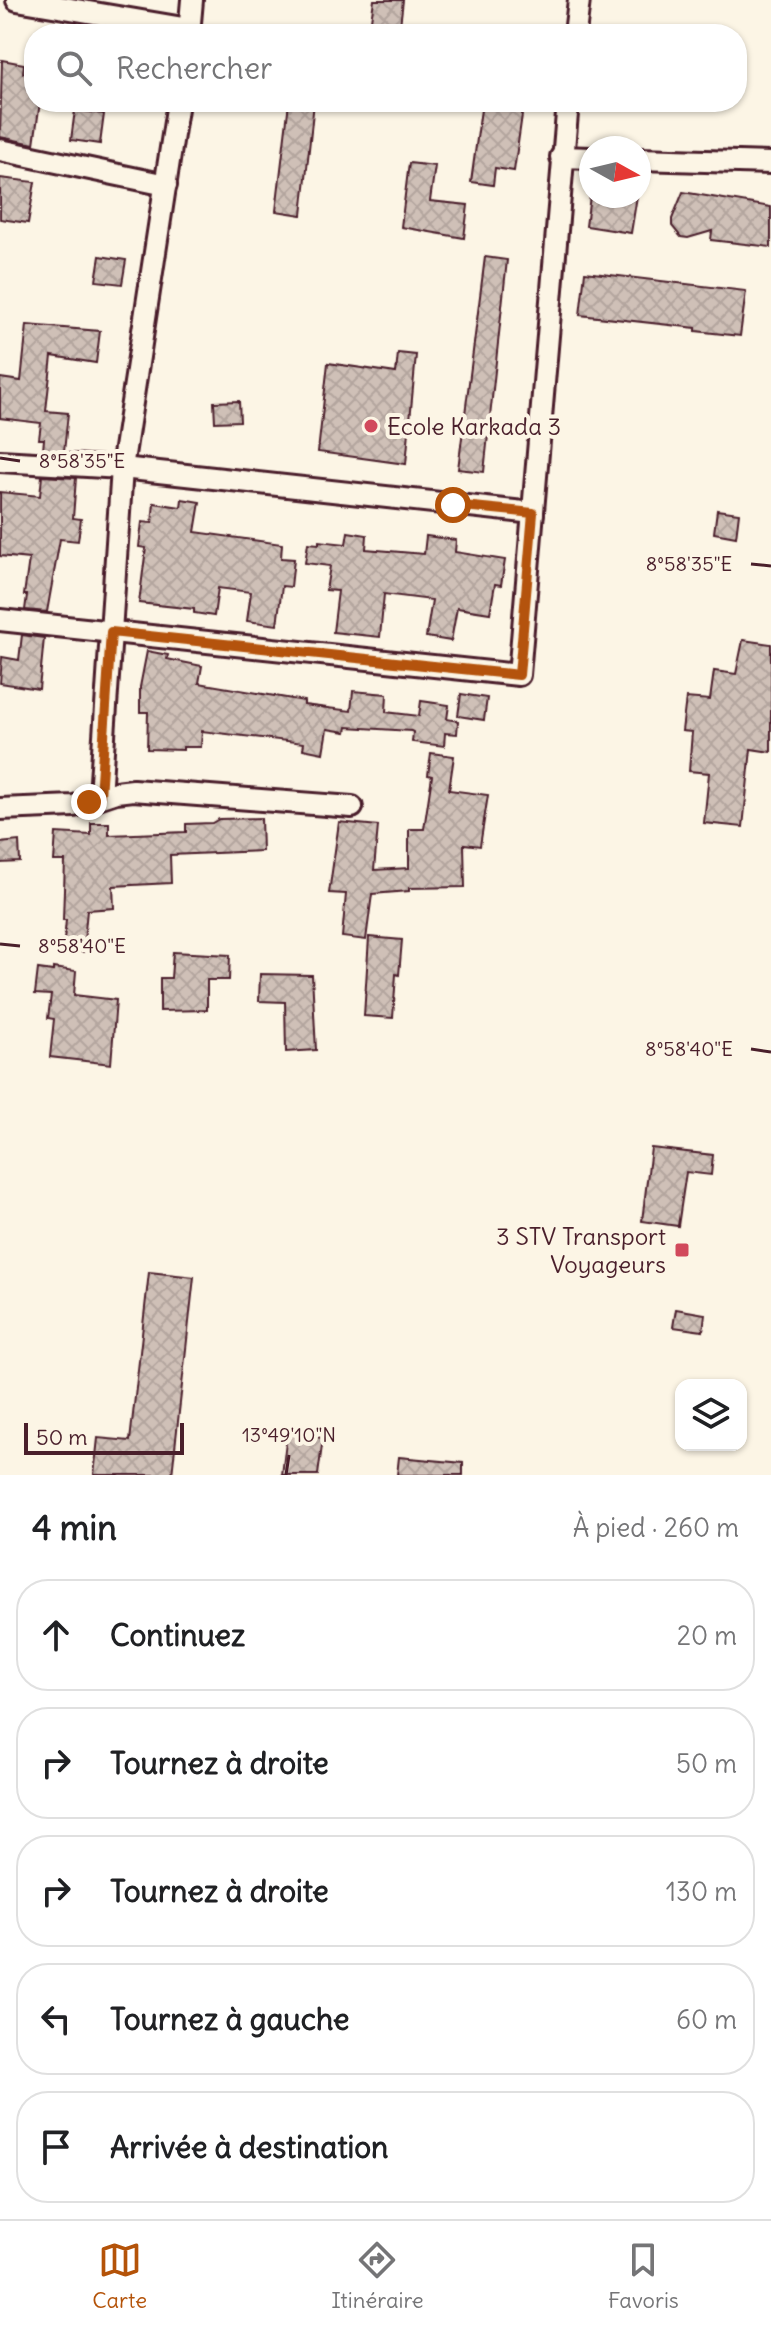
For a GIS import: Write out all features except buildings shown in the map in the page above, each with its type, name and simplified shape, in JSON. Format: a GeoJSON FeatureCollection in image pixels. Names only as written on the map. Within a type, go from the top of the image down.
{"type":"FeatureCollection","features":[{"type":"Feature","properties":{"kind":"street"},"geometry":{"type":"LineString","coordinates":[[17,0],[146,24]]}},
{"type":"Feature","properties":{"kind":"street"},"geometry":{"type":"LineString","coordinates":[[190,24],[192,0]]}},
{"type":"Feature","properties":{"kind":"street"},"geometry":{"type":"LineString","coordinates":[[576,24],[579,0]]}},
{"type":"Feature","properties":{"kind":"street"},"geometry":{"type":"LineString","coordinates":[[100,796],[122,468],[177,112]]}},
{"type":"Feature","properties":{"kind":"street"},"geometry":{"type":"LineString","coordinates":[[0,620],[519,675],[567,112]]}},
{"type":"Feature","properties":{"kind":"street"},"geometry":{"type":"LineString","coordinates":[[0,150],[166,185]]}},
{"type":"Feature","properties":{"kind":"street"},"geometry":{"type":"LineString","coordinates":[[561,157],[579,158]]}},
{"type":"Feature","properties":{"kind":"street"},"geometry":{"type":"LineString","coordinates":[[651,159],[771,163]]}},
{"type":"Feature","properties":{"kind":"street"},"geometry":{"type":"LineString","coordinates":[[0,461],[122,468],[533,513]]}},
{"type":"Feature","properties":{"kind":"street"},"geometry":{"type":"LineString","coordinates":[[0,809],[74,806],[100,796],[133,790],[352,807]]}},
{"type":"Feature","properties":{"kind":"place","name":"Ecole Karkada 3"},"geometry":{"type":"Point","coordinates":[371,426]}},
{"type":"Feature","properties":{"kind":"place","name":"3 STV Transport Voyageurs"},"geometry":{"type":"Point","coordinates":[682,1250]}},
{"type":"Feature","properties":{"kind":"route"},"geometry":{"type":"LineString","coordinates":[[89,802],[100,796],[111,632],[519,675],[533,513],[453,505]]}}]}
